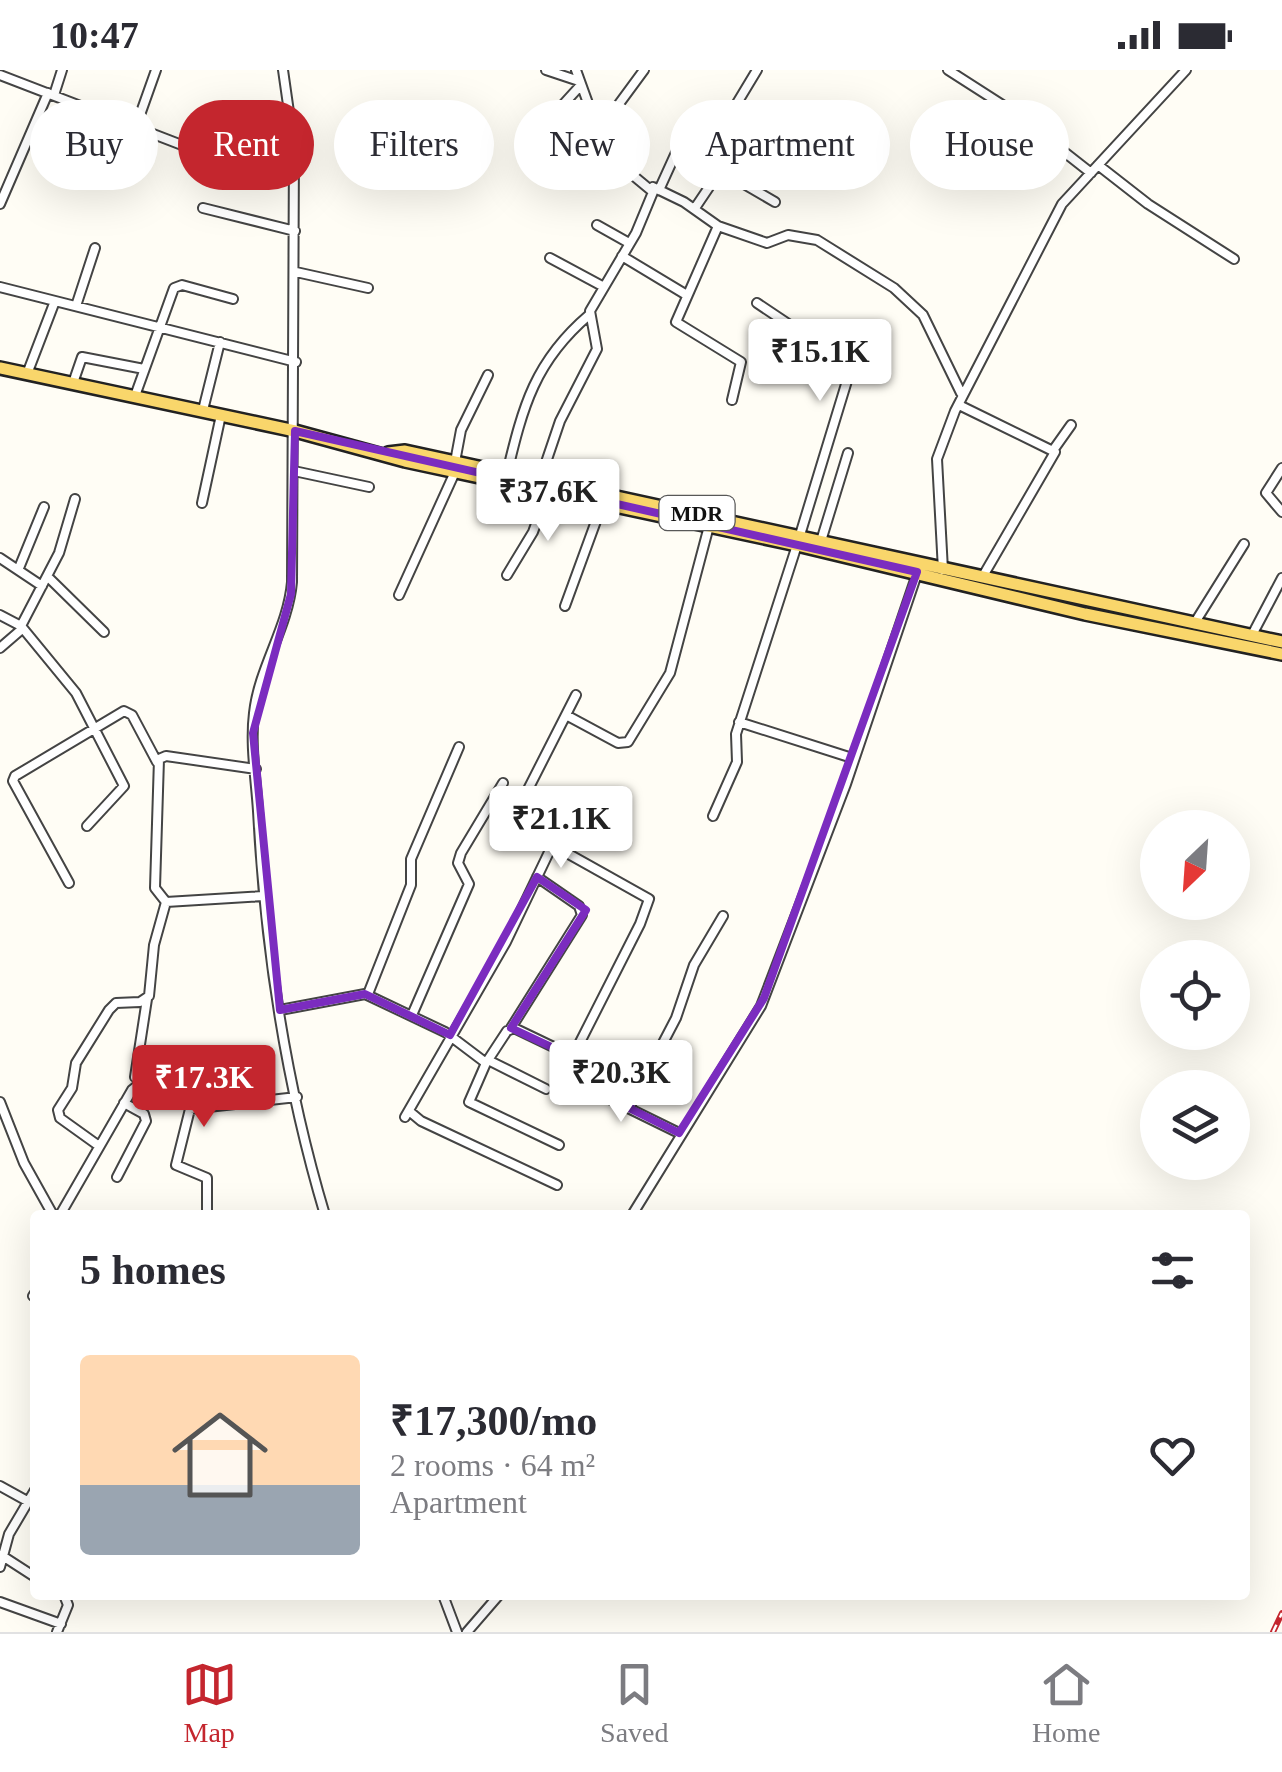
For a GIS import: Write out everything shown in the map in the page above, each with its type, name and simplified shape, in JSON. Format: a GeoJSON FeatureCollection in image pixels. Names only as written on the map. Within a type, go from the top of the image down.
{"type":"FeatureCollection","features":[{"type":"Feature","properties":{"kind":"main road","name":"MDR"},"geometry":{"type":"LineString","coordinates":[[0,368],[295,430],[548,492],[604,498],[798,540],[918,572],[1005,580],[1020,591],[1282,654]]}},
{"type":"Feature","properties":{"kind":"main road","name":"MDR"},"geometry":{"type":"LineString","coordinates":[[455,467],[540,480],[709,526],[779,536]]}},
{"type":"Feature","properties":{"kind":"main road","name":"MDR"},"geometry":{"type":"LineString","coordinates":[[798,540],[821,541],[999,592],[1020,591],[1282,642]]}},
{"type":"Feature","properties":{"kind":"street"},"geometry":{"type":"LineString","coordinates":[[0,204],[62,70]]}},
{"type":"Feature","properties":{"kind":"street"},"geometry":{"type":"LineString","coordinates":[[145,100],[156,70]]}},
{"type":"Feature","properties":{"kind":"street"},"geometry":{"type":"LineString","coordinates":[[283,70],[287,100]]}},
{"type":"Feature","properties":{"kind":"street"},"geometry":{"type":"LineString","coordinates":[[546,70],[579,83]]}},
{"type":"Feature","properties":{"kind":"street"},"geometry":{"type":"LineString","coordinates":[[576,70],[585,100]]}},
{"type":"Feature","properties":{"kind":"street"},"geometry":{"type":"LineString","coordinates":[[623,100],[644,70]]}},
{"type":"Feature","properties":{"kind":"street"},"geometry":{"type":"LineString","coordinates":[[739,100],[757,70]]}},
{"type":"Feature","properties":{"kind":"street"},"geometry":{"type":"LineString","coordinates":[[948,70],[1012,110],[1090,173]]}},
{"type":"Feature","properties":{"kind":"street"},"geometry":{"type":"LineString","coordinates":[[943,573],[937,459],[958,404],[1056,215],[1186,70]]}},
{"type":"Feature","properties":{"kind":"street"},"geometry":{"type":"LineString","coordinates":[[0,75],[66,100]]}},
{"type":"Feature","properties":{"kind":"street"},"geometry":{"type":"LineString","coordinates":[[565,100],[579,83]]}},
{"type":"Feature","properties":{"kind":"street"},"geometry":{"type":"LineString","coordinates":[[507,473],[525,399],[535,378],[572,330],[589,315],[670,162]]}},
{"type":"Feature","properties":{"kind":"street"},"geometry":{"type":"LineString","coordinates":[[1098,165],[1148,204],[1234,259]]}},
{"type":"Feature","properties":{"kind":"street"},"geometry":{"type":"LineString","coordinates":[[650,184],[696,208],[718,226],[767,243],[788,235],[817,240],[894,288],[923,314],[961,393]]}},
{"type":"Feature","properties":{"kind":"street"},"geometry":{"type":"LineString","coordinates":[[295,190],[291,594],[255,704],[256,770],[264,896],[280,1010],[324,1210]]}},
{"type":"Feature","properties":{"kind":"street"},"geometry":{"type":"LineString","coordinates":[[696,208],[707,190]]}},
{"type":"Feature","properties":{"kind":"street"},"geometry":{"type":"LineString","coordinates":[[754,190],[775,202]]}},
{"type":"Feature","properties":{"kind":"street"},"geometry":{"type":"LineString","coordinates":[[204,208],[295,231]]}},
{"type":"Feature","properties":{"kind":"street"},"geometry":{"type":"LineString","coordinates":[[597,226],[630,243]]}},
{"type":"Feature","properties":{"kind":"street"},"geometry":{"type":"LineString","coordinates":[[718,226],[685,294],[676,324],[741,362],[732,400]]}},
{"type":"Feature","properties":{"kind":"street"},"geometry":{"type":"LineString","coordinates":[[76,306],[96,248]]}},
{"type":"Feature","properties":{"kind":"street"},"geometry":{"type":"LineString","coordinates":[[622,256],[685,294]]}},
{"type":"Feature","properties":{"kind":"street"},"geometry":{"type":"LineString","coordinates":[[550,258],[604,287]]}},
{"type":"Feature","properties":{"kind":"street"},"geometry":{"type":"LineString","coordinates":[[296,272],[368,288]]}},
{"type":"Feature","properties":{"kind":"street"},"geometry":{"type":"LineString","coordinates":[[135,396],[158,326],[178,286],[233,299]]}},
{"type":"Feature","properties":{"kind":"street"},"geometry":{"type":"LineString","coordinates":[[0,287],[296,362]]}},
{"type":"Feature","properties":{"kind":"street"},"geometry":{"type":"LineString","coordinates":[[26,374],[55,301]]}},
{"type":"Feature","properties":{"kind":"street"},"geometry":{"type":"LineString","coordinates":[[713,816],[737,762],[740,722],[850,371],[842,360],[758,303]]}},
{"type":"Feature","properties":{"kind":"street"},"geometry":{"type":"LineString","coordinates":[[540,480],[560,421],[597,349],[589,315]]}},
{"type":"Feature","properties":{"kind":"street"},"geometry":{"type":"LineString","coordinates":[[202,410],[220,342]]}},
{"type":"Feature","properties":{"kind":"street"},"geometry":{"type":"LineString","coordinates":[[73,384],[82,357],[144,369]]}},
{"type":"Feature","properties":{"kind":"street"},"geometry":{"type":"LineString","coordinates":[[399,596],[455,467],[461,430],[488,374]]}},
{"type":"Feature","properties":{"kind":"street"},"geometry":{"type":"LineString","coordinates":[[958,404],[1054,449]]}},
{"type":"Feature","properties":{"kind":"street"},"geometry":{"type":"LineString","coordinates":[[202,504],[222,414]]}},
{"type":"Feature","properties":{"kind":"street"},"geometry":{"type":"LineString","coordinates":[[983,576],[1052,464],[1054,449],[1070,425]]}},
{"type":"Feature","properties":{"kind":"street"},"geometry":{"type":"LineString","coordinates":[[821,541],[848,453]]}},
{"type":"Feature","properties":{"kind":"street"},"geometry":{"type":"LineString","coordinates":[[1282,468],[1266,494],[1282,512]]}},
{"type":"Feature","properties":{"kind":"street"},"geometry":{"type":"LineString","coordinates":[[294,471],[370,486]]}},
{"type":"Feature","properties":{"kind":"street"},"geometry":{"type":"LineString","coordinates":[[506,576],[533,532],[548,492]]}},
{"type":"Feature","properties":{"kind":"street"},"geometry":{"type":"LineString","coordinates":[[565,606],[604,498]]}},
{"type":"Feature","properties":{"kind":"street"},"geometry":{"type":"LineString","coordinates":[[0,648],[22,628],[48,577],[75,499]]}},
{"type":"Feature","properties":{"kind":"street"},"geometry":{"type":"LineString","coordinates":[[20,568],[44,507]]}},
{"type":"Feature","properties":{"kind":"street"},"geometry":{"type":"LineString","coordinates":[[566,715],[618,743],[628,742],[670,673],[709,526]]}},
{"type":"Feature","properties":{"kind":"street"},"geometry":{"type":"LineString","coordinates":[[1194,624],[1244,544]]}},
{"type":"Feature","properties":{"kind":"street"},"geometry":{"type":"LineString","coordinates":[[0,558],[42,586]]}},
{"type":"Feature","properties":{"kind":"street"},"geometry":{"type":"LineString","coordinates":[[635,1210],[761,1006],[846,784],[918,572]]}},
{"type":"Feature","properties":{"kind":"street"},"geometry":{"type":"LineString","coordinates":[[48,577],[104,632]]}},
{"type":"Feature","properties":{"kind":"street"},"geometry":{"type":"LineString","coordinates":[[1252,635],[1282,578]]}},
{"type":"Feature","properties":{"kind":"street"},"geometry":{"type":"LineString","coordinates":[[0,616],[22,628],[76,692],[124,788],[87,826]]}},
{"type":"Feature","properties":{"kind":"street"},"geometry":{"type":"LineString","coordinates":[[573,1056],[640,924],[648,899],[518,821],[516,813],[576,695]]}},
{"type":"Feature","properties":{"kind":"street"},"geometry":{"type":"LineString","coordinates":[[70,882],[14,778],[95,726],[124,711],[130,712],[158,762],[155,888],[166,902],[146,999],[136,1077]]}},
{"type":"Feature","properties":{"kind":"street"},"geometry":{"type":"LineString","coordinates":[[740,722],[848,757]]}},
{"type":"Feature","properties":{"kind":"street"},"geometry":{"type":"LineString","coordinates":[[368,994],[411,885],[411,859],[459,747]]}},
{"type":"Feature","properties":{"kind":"street"},"geometry":{"type":"LineString","coordinates":[[158,762],[166,756],[256,770]]}},
{"type":"Feature","properties":{"kind":"street"},"geometry":{"type":"LineString","coordinates":[[412,1015],[469,884],[458,863],[461,853],[503,783]]}},
{"type":"Feature","properties":{"kind":"street"},"geometry":{"type":"LineString","coordinates":[[549,843],[550,850],[506,942],[407,1114],[558,1185]]}},
{"type":"Feature","properties":{"kind":"street"},"geometry":{"type":"LineString","coordinates":[[537,877],[578,906],[582,915],[487,1061],[470,1102],[559,1145]]}},
{"type":"Feature","properties":{"kind":"street"},"geometry":{"type":"LineString","coordinates":[[166,902],[264,896]]}},
{"type":"Feature","properties":{"kind":"street"},"geometry":{"type":"LineString","coordinates":[[629,1108],[676,1018],[694,966],[723,916]]}},
{"type":"Feature","properties":{"kind":"street"},"geometry":{"type":"LineString","coordinates":[[280,1010],[368,994],[450,1035],[487,1061],[546,1089]]}},
{"type":"Feature","properties":{"kind":"street"},"geometry":{"type":"LineString","coordinates":[[100,1146],[60,1118],[58,1110],[72,1088],[76,1063],[109,1010],[116,1003],[146,999]]}},
{"type":"Feature","properties":{"kind":"street"},"geometry":{"type":"LineString","coordinates":[[510,1028],[640,1088]]}},
{"type":"Feature","properties":{"kind":"street"},"geometry":{"type":"LineString","coordinates":[[60,1210],[124,1103],[138,1083],[156,1071]]}},
{"type":"Feature","properties":{"kind":"street"},"geometry":{"type":"LineString","coordinates":[[579,1084],[679,1133]]}},
{"type":"Feature","properties":{"kind":"street"},"geometry":{"type":"LineString","coordinates":[[207,1210],[207,1178],[176,1165],[190,1109],[297,1097]]}},
{"type":"Feature","properties":{"kind":"street"},"geometry":{"type":"LineString","coordinates":[[0,1102],[24,1162],[54,1210]]}},
{"type":"Feature","properties":{"kind":"street"},"geometry":{"type":"LineString","coordinates":[[117,1178],[146,1121],[144,1114],[124,1103]]}},
{"type":"Feature","properties":{"kind":"street"},"geometry":{"type":"LineString","coordinates":[[0,1486],[29,1502],[9,1534],[0,1567]]}},
{"type":"Feature","properties":{"kind":"street"},"geometry":{"type":"LineString","coordinates":[[2,1555],[30,1573]]}},
{"type":"Feature","properties":{"kind":"street"},"geometry":{"type":"LineString","coordinates":[[0,1602],[59,1628],[67,1600]]}},
{"type":"Feature","properties":{"kind":"street"},"geometry":{"type":"LineString","coordinates":[[445,1600],[457,1632]]}},
{"type":"Feature","properties":{"kind":"street"},"geometry":{"type":"LineString","coordinates":[[467,1632],[495,1600]]}},
{"type":"Feature","properties":{"kind":"highlighted area"},"geometry":{"type":"Polygon","coordinates":[[[295,431],[917,572],[764,998],[679,1133],[629,1108],[639,1088],[511,1028],[586,910],[537,877],[450,1035],[365,994],[280,1010],[253,733],[291,594],[295,431]]]}},
{"type":"Feature","properties":{"kind":"railway"},"geometry":{"type":"LineString","coordinates":[[1273,1632],[1282,1613]]}}]}
